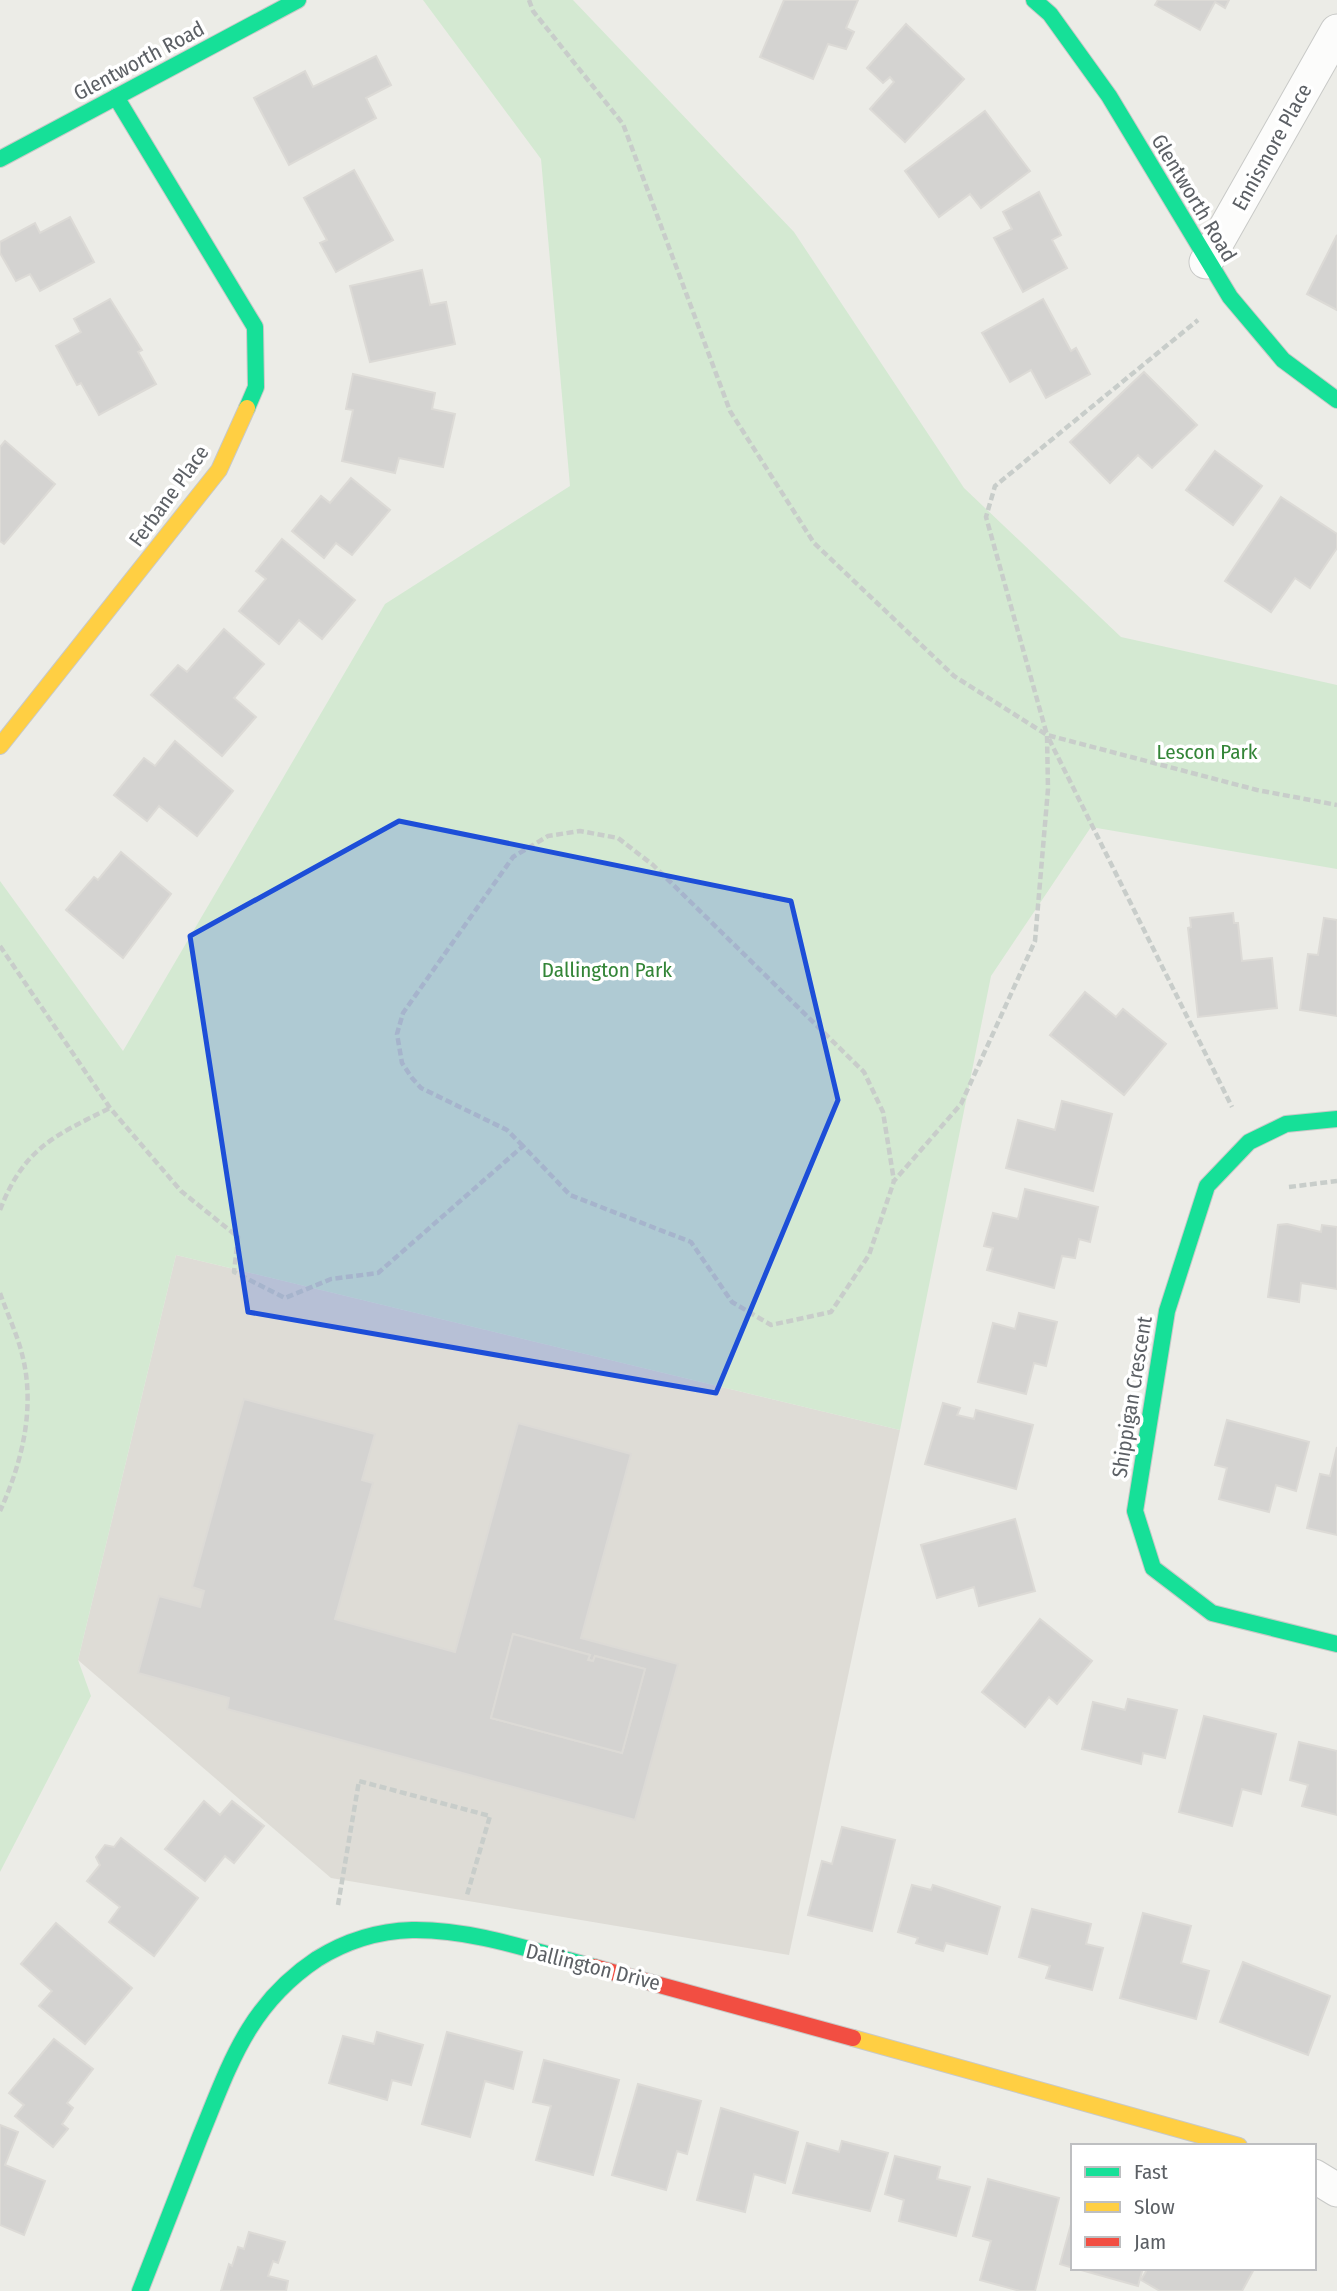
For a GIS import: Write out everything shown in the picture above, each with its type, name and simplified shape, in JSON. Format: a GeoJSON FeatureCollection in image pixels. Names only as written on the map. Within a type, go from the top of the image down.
{"type":"FeatureCollection","features":[{"type":"Feature","properties":{"kind":"street","name":"Glentworth Road"},"geometry":{"type":"LineString","coordinates":[[0,159],[298,0]]}},
{"type":"Feature","properties":{"kind":"street","name":"Glentworth Road"},"geometry":{"type":"LineString","coordinates":[[1034,0],[1050,14],[1109,96],[1206,262],[1230,296],[1283,360],[1337,400]]}},
{"type":"Feature","properties":{"kind":"street","name":"Ennismore Place"},"geometry":{"type":"LineString","coordinates":[[1206,262],[1337,31]]}},
{"type":"Feature","properties":{"kind":"street","name":"Ferbane Place"},"geometry":{"type":"LineString","coordinates":[[0,746],[219,470],[257,387],[255,327],[116,97]]}},
{"type":"Feature","properties":{"kind":"street","name":"Shippigan Crescent"},"geometry":{"type":"LineString","coordinates":[[1337,1119],[1286,1124],[1249,1142],[1207,1186],[1167,1311],[1135,1511],[1153,1568],[1212,1613],[1337,1644]]}},
{"type":"Feature","properties":{"kind":"street","name":"Dallington Drive"},"geometry":{"type":"LineString","coordinates":[[140,2291],[229,2063],[259,2011],[290,1979],[331,1949],[369,1934],[407,1929],[455,1933],[683,1990],[1232,2144]]}},
{"type":"Feature","properties":{"kind":"street"},"geometry":{"type":"LineString","coordinates":[[1316,2177],[1337,2190]]}},
{"type":"Feature","properties":{"kind":"path"},"geometry":{"type":"LineString","coordinates":[[529,0],[533,11],[623,124],[730,411],[814,543],[954,676],[1047,735],[1257,790],[1337,805]]}},
{"type":"Feature","properties":{"kind":"path"},"geometry":{"type":"LineString","coordinates":[[1189,327],[995,486],[986,517],[1047,735],[1249,1142]]}},
{"type":"Feature","properties":{"kind":"path"},"geometry":{"type":"LineString","coordinates":[[894,1181],[883,1112],[864,1072],[653,865],[618,838],[580,831],[548,836],[513,857],[418,986],[403,1013],[397,1034],[401,1063],[421,1088],[507,1130],[570,1195],[691,1242],[732,1302],[771,1325],[831,1312],[869,1255],[894,1181],[961,1104],[1035,941],[1048,789],[1047,735]]}},
{"type":"Feature","properties":{"kind":"path"},"geometry":{"type":"LineString","coordinates":[[0,946],[110,1108],[181,1191],[238,1237],[234,1272],[285,1298],[331,1279],[378,1273],[523,1146]]}},
{"type":"Feature","properties":{"kind":"path"},"geometry":{"type":"LineString","coordinates":[[0,1210],[9,1185],[27,1158],[57,1135],[110,1108]]}},
{"type":"Feature","properties":{"kind":"path"},"geometry":{"type":"LineString","coordinates":[[1289,1187],[1337,1181]]}},
{"type":"Feature","properties":{"kind":"path"},"geometry":{"type":"LineString","coordinates":[[0,1293],[22,1355],[29,1402],[17,1474],[0,1511]]}},
{"type":"Feature","properties":{"kind":"path"},"geometry":{"type":"LineString","coordinates":[[331,1949],[359,1781],[491,1816],[455,1933]]}},
{"type":"Feature","properties":{"kind":"highlighted area"},"geometry":{"type":"Polygon","coordinates":[[[399,821],[791,901],[838,1100],[716,1393],[248,1312],[190,936],[399,821]]]}},
{"type":"Feature","properties":{"kind":"shaded area"},"geometry":{"type":"Polygon","coordinates":[[[176,1255],[900,1430],[789,1955],[331,1878],[78,1660],[176,1255]]]}},
{"type":"Feature","properties":{"kind":"green space","name":"Dallington Park"},"geometry":{"type":"Polygon","coordinates":[[[423,0],[573,0],[794,232],[964,488],[1121,637],[1337,685],[1337,869],[1091,827],[991,976],[900,1430],[176,1255],[78,1660],[91,1696],[0,1872],[0,881],[123,1051],[385,604],[570,486],[541,159],[423,0]]]}},
{"type":"Feature","properties":{"kind":"building"},"geometry":{"type":"Polygon","coordinates":[[[784,0],[858,0],[846,28],[854,32],[846,49],[828,44],[813,79],[760,57],[784,0]]]}},
{"type":"Feature","properties":{"kind":"building"},"geometry":{"type":"Polygon","coordinates":[[[1158,0],[1229,0],[1225,8],[1215,2],[1200,30],[1155,5],[1158,0]]]}},
{"type":"Feature","properties":{"kind":"building"},"geometry":{"type":"Polygon","coordinates":[[[906,24],[964,79],[905,142],[870,109],[894,82],[890,77],[883,83],[867,68],[906,24]]]}},
{"type":"Feature","properties":{"kind":"building"},"geometry":{"type":"Polygon","coordinates":[[[376,56],[391,85],[366,98],[376,118],[289,165],[254,98],[305,71],[313,87],[376,56]]]}},
{"type":"Feature","properties":{"kind":"building"},"geometry":{"type":"Polygon","coordinates":[[[985,111],[1030,171],[981,208],[970,194],[939,217],[905,171],[985,111]]]}},
{"type":"Feature","properties":{"kind":"building"},"geometry":{"type":"Polygon","coordinates":[[[354,170],[393,240],[336,272],[320,243],[327,240],[304,198],[354,170]]]}},
{"type":"Feature","properties":{"kind":"building"},"geometry":{"type":"Polygon","coordinates":[[[1039,192],[1061,235],[1052,240],[1067,268],[1023,292],[994,238],[1012,229],[1003,212],[1039,192]]]}},
{"type":"Feature","properties":{"kind":"building"},"geometry":{"type":"Polygon","coordinates":[[[70,217],[94,262],[40,291],[30,274],[16,281],[0,253],[0,242],[35,223],[40,233],[70,217]]]}},
{"type":"Feature","properties":{"kind":"building"},"geometry":{"type":"Polygon","coordinates":[[[1337,235],[1337,310],[1307,294],[1337,235]]]}},
{"type":"Feature","properties":{"kind":"building"},"geometry":{"type":"Polygon","coordinates":[[[422,270],[430,305],[446,302],[455,344],[370,362],[350,286],[422,270]]]}},
{"type":"Feature","properties":{"kind":"building"},"geometry":{"type":"Polygon","coordinates":[[[110,299],[142,350],[138,352],[156,384],[99,415],[81,383],[77,385],[56,346],[81,332],[74,319],[110,299]]]}},
{"type":"Feature","properties":{"kind":"building"},"geometry":{"type":"Polygon","coordinates":[[[1043,299],[1071,351],[1076,348],[1090,374],[1046,398],[1031,370],[1010,382],[982,333],[1043,299]]]}},
{"type":"Feature","properties":{"kind":"building"},"geometry":{"type":"Polygon","coordinates":[[[1144,372],[1197,425],[1152,468],[1138,455],[1110,483],[1070,442],[1144,372]]]}},
{"type":"Feature","properties":{"kind":"building"},"geometry":{"type":"Polygon","coordinates":[[[353,374],[435,393],[432,409],[455,414],[443,467],[399,458],[395,473],[342,461],[353,410],[346,409],[353,374]]]}},
{"type":"Feature","properties":{"kind":"building"},"geometry":{"type":"Polygon","coordinates":[[[5,441],[55,484],[4,544],[0,541],[0,447],[5,441]]]}},
{"type":"Feature","properties":{"kind":"building"},"geometry":{"type":"Polygon","coordinates":[[[1215,451],[1262,486],[1233,525],[1186,490],[1215,451]]]}},
{"type":"Feature","properties":{"kind":"building"},"geometry":{"type":"Polygon","coordinates":[[[351,478],[390,510],[352,555],[336,543],[324,558],[292,531],[321,496],[330,503],[351,478]]]}},
{"type":"Feature","properties":{"kind":"building"},"geometry":{"type":"Polygon","coordinates":[[[1281,497],[1337,534],[1337,548],[1310,588],[1295,578],[1271,612],[1225,581],[1281,497]]]}},
{"type":"Feature","properties":{"kind":"building"},"geometry":{"type":"Polygon","coordinates":[[[282,539],[355,600],[322,639],[299,620],[279,644],[239,611],[266,579],[256,571],[282,539]]]}},
{"type":"Feature","properties":{"kind":"building"},"geometry":{"type":"Polygon","coordinates":[[[224,629],[264,664],[234,698],[256,717],[222,756],[151,695],[178,665],[187,672],[224,629]]]}},
{"type":"Feature","properties":{"kind":"building"},"geometry":{"type":"Polygon","coordinates":[[[175,741],[233,791],[197,836],[159,806],[147,821],[114,795],[144,758],[155,766],[175,741]]]}},
{"type":"Feature","properties":{"kind":"building"},"geometry":{"type":"Polygon","coordinates":[[[121,852],[171,894],[123,958],[66,910],[94,877],[98,880],[121,852]]]}},
{"type":"Feature","properties":{"kind":"building"},"geometry":{"type":"Polygon","coordinates":[[[1233,913],[1234,923],[1238,923],[1242,961],[1272,958],[1277,1008],[1198,1017],[1188,928],[1191,927],[1190,918],[1233,913]]]}},
{"type":"Feature","properties":{"kind":"building"},"geometry":{"type":"Polygon","coordinates":[[[1324,918],[1337,920],[1337,1016],[1300,1010],[1308,954],[1318,955],[1324,918]]]}},
{"type":"Feature","properties":{"kind":"building"},"geometry":{"type":"Polygon","coordinates":[[[1085,992],[1116,1017],[1123,1009],[1166,1044],[1124,1095],[1050,1035],[1085,992]]]}},
{"type":"Feature","properties":{"kind":"building"},"geometry":{"type":"Polygon","coordinates":[[[1062,1101],[1112,1114],[1093,1191],[1006,1168],[1018,1120],[1055,1130],[1062,1101]]]}},
{"type":"Feature","properties":{"kind":"building"},"geometry":{"type":"Polygon","coordinates":[[[1025,1189],[1098,1207],[1090,1242],[1079,1239],[1075,1258],[1062,1256],[1054,1288],[987,1270],[993,1248],[984,1246],[993,1213],[1018,1219],[1025,1189]]]}},
{"type":"Feature","properties":{"kind":"building"},"geometry":{"type":"Polygon","coordinates":[[[1287,1224],[1321,1232],[1322,1225],[1337,1227],[1337,1289],[1301,1283],[1299,1302],[1268,1297],[1278,1225],[1287,1224]]]}},
{"type":"Feature","properties":{"kind":"building"},"geometry":{"type":"Polygon","coordinates":[[[1019,1313],[1057,1322],[1046,1366],[1034,1363],[1026,1394],[978,1382],[993,1323],[1015,1329],[1019,1313]]]}},
{"type":"Feature","properties":{"kind":"building"},"geometry":{"type":"Polygon","coordinates":[[[244,1399],[375,1434],[362,1480],[373,1483],[335,1619],[455,1652],[518,1423],[631,1454],[581,1638],[678,1664],[635,1820],[227,1709],[229,1698],[138,1673],[159,1596],[200,1607],[204,1591],[192,1587],[244,1399]],[[513,1634],[491,1718],[622,1753],[645,1669],[595,1656],[593,1661],[588,1660],[590,1655],[513,1634]]]}},
{"type":"Feature","properties":{"kind":"building"},"geometry":{"type":"Polygon","coordinates":[[[943,1403],[960,1408],[957,1415],[974,1419],[976,1410],[1033,1425],[1016,1489],[925,1464],[943,1403]]]}},
{"type":"Feature","properties":{"kind":"building"},"geometry":{"type":"Polygon","coordinates":[[[1227,1420],[1309,1442],[1296,1491],[1276,1485],[1269,1512],[1219,1499],[1227,1468],[1215,1465],[1227,1420]]]}},
{"type":"Feature","properties":{"kind":"building"},"geometry":{"type":"Polygon","coordinates":[[[1337,1447],[1337,1535],[1307,1528],[1320,1474],[1330,1476],[1337,1447]]]}},
{"type":"Feature","properties":{"kind":"building"},"geometry":{"type":"Polygon","coordinates":[[[1015,1519],[1035,1591],[979,1606],[974,1587],[937,1598],[921,1545],[1015,1519]]]}},
{"type":"Feature","properties":{"kind":"building"},"geometry":{"type":"Polygon","coordinates":[[[1040,1619],[1092,1661],[1057,1704],[1049,1697],[1025,1727],[982,1692],[1040,1619]]]}},
{"type":"Feature","properties":{"kind":"building"},"geometry":{"type":"Polygon","coordinates":[[[513,1634],[590,1655],[588,1660],[593,1661],[595,1656],[645,1669],[622,1753],[491,1718],[513,1634]]]}},
{"type":"Feature","properties":{"kind":"building"},"geometry":{"type":"Polygon","coordinates":[[[1128,1699],[1177,1710],[1165,1758],[1143,1753],[1141,1764],[1082,1749],[1093,1702],[1125,1710],[1128,1699]]]}},
{"type":"Feature","properties":{"kind":"building"},"geometry":{"type":"Polygon","coordinates":[[[1204,1716],[1276,1734],[1261,1794],[1242,1789],[1232,1826],[1179,1812],[1204,1716]]]}},
{"type":"Feature","properties":{"kind":"building"},"geometry":{"type":"Polygon","coordinates":[[[1299,1742],[1337,1751],[1337,1815],[1302,1806],[1308,1785],[1290,1780],[1299,1742]]]}},
{"type":"Feature","properties":{"kind":"building"},"geometry":{"type":"Polygon","coordinates":[[[204,1801],[220,1815],[232,1801],[264,1826],[234,1863],[225,1856],[205,1881],[165,1849],[204,1801]]]}},
{"type":"Feature","properties":{"kind":"building"},"geometry":{"type":"Polygon","coordinates":[[[842,1827],[895,1840],[872,1931],[808,1915],[822,1861],[832,1864],[842,1827]]]}},
{"type":"Feature","properties":{"kind":"building"},"geometry":{"type":"Polygon","coordinates":[[[121,1838],[198,1898],[154,1956],[109,1922],[120,1907],[87,1881],[100,1865],[96,1857],[105,1845],[114,1847],[121,1838]]]}},
{"type":"Feature","properties":{"kind":"building"},"geometry":{"type":"Polygon","coordinates":[[[912,1885],[931,1890],[933,1885],[1000,1907],[987,1954],[946,1943],[943,1951],[916,1943],[918,1938],[898,1932],[912,1885]]]}},
{"type":"Feature","properties":{"kind":"building"},"geometry":{"type":"Polygon","coordinates":[[[1032,1909],[1091,1924],[1086,1944],[1103,1948],[1092,1990],[1046,1978],[1050,1966],[1019,1957],[1032,1909]]]}},
{"type":"Feature","properties":{"kind":"building"},"geometry":{"type":"Polygon","coordinates":[[[1143,1913],[1191,1926],[1181,1963],[1209,1971],[1196,2019],[1120,1998],[1143,1913]]]}},
{"type":"Feature","properties":{"kind":"building"},"geometry":{"type":"Polygon","coordinates":[[[56,1923],[132,1988],[85,2044],[39,2006],[52,1991],[21,1964],[56,1923]]]}},
{"type":"Feature","properties":{"kind":"building"},"geometry":{"type":"Polygon","coordinates":[[[1243,1962],[1330,1996],[1308,2055],[1220,2022],[1243,1962]]]}},
{"type":"Feature","properties":{"kind":"building"},"geometry":{"type":"Polygon","coordinates":[[[377,2032],[423,2045],[411,2085],[392,2080],[387,2100],[329,2083],[343,2036],[374,2044],[377,2032]]]}},
{"type":"Feature","properties":{"kind":"building"},"geometry":{"type":"Polygon","coordinates":[[[447,2032],[522,2052],[513,2089],[485,2081],[470,2137],[422,2124],[447,2032]]]}},
{"type":"Feature","properties":{"kind":"building"},"geometry":{"type":"Polygon","coordinates":[[[54,2039],[93,2069],[67,2103],[73,2108],[62,2124],[68,2129],[53,2147],[15,2116],[24,2105],[9,2093],[54,2039]]]}},
{"type":"Feature","properties":{"kind":"building"},"geometry":{"type":"Polygon","coordinates":[[[544,2060],[619,2080],[593,2175],[536,2160],[551,2106],[533,2102],[544,2060]]]}},
{"type":"Feature","properties":{"kind":"building"},"geometry":{"type":"Polygon","coordinates":[[[638,2084],[701,2101],[687,2154],[677,2151],[666,2190],[612,2175],[638,2084]]]}},
{"type":"Feature","properties":{"kind":"building"},"geometry":{"type":"Polygon","coordinates":[[[721,2108],[798,2132],[785,2183],[754,2174],[745,2212],[697,2200],[721,2108]]]}},
{"type":"Feature","properties":{"kind":"building"},"geometry":{"type":"Polygon","coordinates":[[[0,2125],[18,2132],[5,2165],[45,2181],[24,2235],[0,2225],[0,2125]]]}},
{"type":"Feature","properties":{"kind":"building"},"geometry":{"type":"Polygon","coordinates":[[[842,2141],[888,2153],[870,2211],[793,2193],[807,2143],[839,2152],[842,2141]]]}},
{"type":"Feature","properties":{"kind":"building"},"geometry":{"type":"Polygon","coordinates":[[[895,2156],[940,2167],[937,2179],[970,2187],[956,2236],[899,2221],[904,2200],[885,2194],[895,2156]]]}},
{"type":"Feature","properties":{"kind":"building"},"geometry":{"type":"Polygon","coordinates":[[[988,2179],[1059,2198],[1035,2291],[1020,2291],[980,2280],[991,2241],[973,2236],[988,2179]]]}},
{"type":"Feature","properties":{"kind":"building"},"geometry":{"type":"Polygon","coordinates":[[[1071,2224],[1071,2267],[1060,2264],[1071,2224]]]}},
{"type":"Feature","properties":{"kind":"building"},"geometry":{"type":"Polygon","coordinates":[[[249,2232],[285,2242],[278,2263],[273,2261],[268,2276],[288,2281],[286,2291],[221,2291],[229,2264],[232,2266],[238,2247],[244,2249],[249,2232]]]}},
{"type":"Feature","properties":{"kind":"building"},"geometry":{"type":"Polygon","coordinates":[[[1081,2270],[1142,2270],[1138,2286],[1081,2270]]]}},
{"type":"Feature","properties":{"kind":"building"},"geometry":{"type":"Polygon","coordinates":[[[1147,2270],[1253,2270],[1242,2291],[1160,2291],[1141,2280],[1147,2270]]]}},
{"type":"Feature","properties":{"kind":"traffic: fast"},"geometry":{"type":"LineString","coordinates":[[0,159],[298,0]]}},
{"type":"Feature","properties":{"kind":"traffic: fast"},"geometry":{"type":"LineString","coordinates":[[1034,0],[1050,14],[1109,96],[1230,297],[1283,360],[1337,400]]}},
{"type":"Feature","properties":{"kind":"traffic: fast"},"geometry":{"type":"LineString","coordinates":[[116,97],[255,327],[256,387],[247,408]]}},
{"type":"Feature","properties":{"kind":"traffic: fast"},"geometry":{"type":"LineString","coordinates":[[1337,1119],[1286,1124],[1249,1142],[1207,1186],[1167,1311],[1135,1511],[1153,1568],[1212,1613],[1337,1644]]}},
{"type":"Feature","properties":{"kind":"traffic: fast"},"geometry":{"type":"LineString","coordinates":[[140,2291],[221,2085],[244,2038],[274,1996],[317,1959],[363,1938],[412,1930],[482,1937],[594,1967]]}},
{"type":"Feature","properties":{"kind":"traffic: slow"},"geometry":{"type":"LineString","coordinates":[[0,746],[219,470],[247,408]]}},
{"type":"Feature","properties":{"kind":"traffic: slow"},"geometry":{"type":"LineString","coordinates":[[853,2038],[1232,2144]]}},
{"type":"Feature","properties":{"kind":"traffic: jam"},"geometry":{"type":"LineString","coordinates":[[594,1967],[853,2038]]}},
{"type":"Feature","properties":{"kind":"park label","name":"Lescon Park"},"geometry":{"type":"Point","coordinates":[1207,752]}}]}
